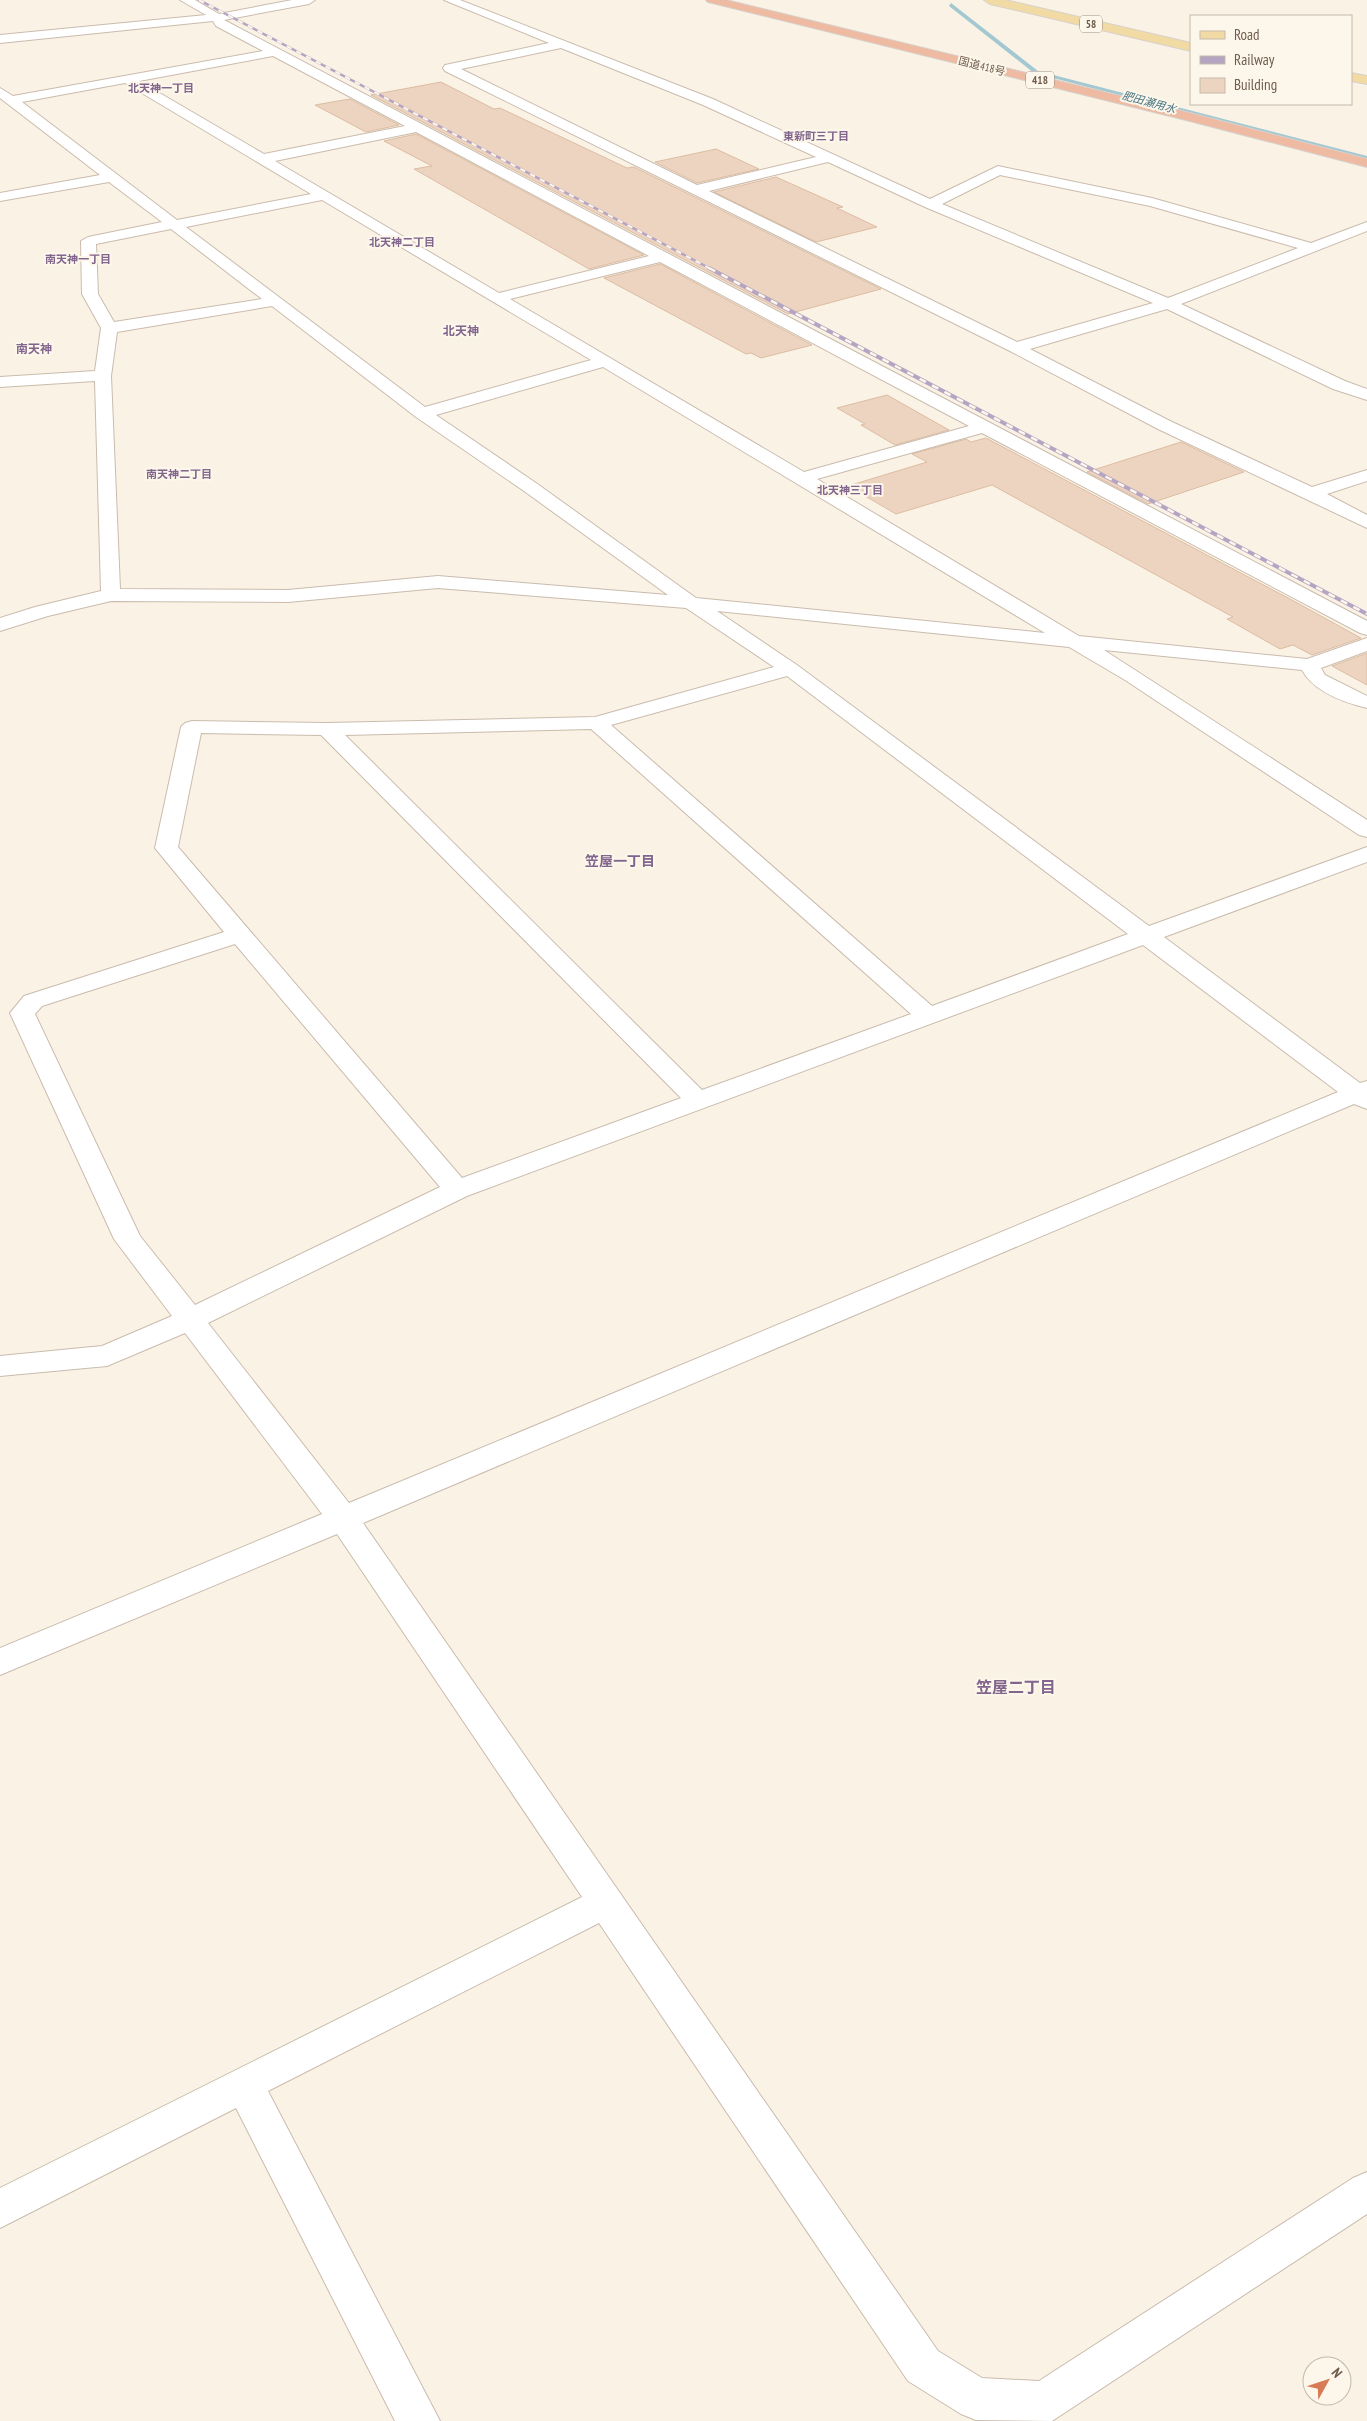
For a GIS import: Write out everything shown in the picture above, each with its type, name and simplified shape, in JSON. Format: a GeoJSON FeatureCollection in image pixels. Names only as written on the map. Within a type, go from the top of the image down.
{"type":"FeatureCollection","features":[{"type":"Feature","properties":{"kind":"highway","name":"国道418号"},"geometry":{"type":"LineString","coordinates":[[712,0],[1186,116],[1367,163]]}},
{"type":"Feature","properties":{"kind":"main road","name":"58"},"geometry":{"type":"LineString","coordinates":[[990,0],[1190,47]]}},
{"type":"Feature","properties":{"kind":"main road"},"geometry":{"type":"LineString","coordinates":[[1352,77],[1367,80]]}},
{"type":"Feature","properties":{"kind":"street"},"geometry":{"type":"LineString","coordinates":[[186,0],[217,18],[220,23],[1367,629]]}},
{"type":"Feature","properties":{"kind":"street"},"geometry":{"type":"LineString","coordinates":[[0,39],[217,18],[257,12],[309,0]]}},
{"type":"Feature","properties":{"kind":"street"},"geometry":{"type":"LineString","coordinates":[[450,0],[708,102],[930,204],[1168,304],[1339,385],[1367,395]]}},
{"type":"Feature","properties":{"kind":"street"},"geometry":{"type":"LineString","coordinates":[[240,4],[257,12]]}},
{"type":"Feature","properties":{"kind":"street"},"geometry":{"type":"LineString","coordinates":[[563,44],[449,68],[698,189],[1016,348],[1164,426],[1311,493],[1367,522]]}},
{"type":"Feature","properties":{"kind":"street"},"geometry":{"type":"LineString","coordinates":[[12,100],[276,52]]}},
{"type":"Feature","properties":{"kind":"street"},"geometry":{"type":"LineString","coordinates":[[127,79],[802,478],[1132,676],[1367,830]]}},
{"type":"Feature","properties":{"kind":"street"},"geometry":{"type":"LineString","coordinates":[[0,92],[178,225],[422,412],[538,492],[691,603],[790,669],[1364,1095]]}},
{"type":"Feature","properties":{"kind":"street"},"geometry":{"type":"LineString","coordinates":[[262,159],[419,127]]}},
{"type":"Feature","properties":{"kind":"street"},"geometry":{"type":"LineString","coordinates":[[698,189],[829,158]]}},
{"type":"Feature","properties":{"kind":"street"},"geometry":{"type":"LineString","coordinates":[[930,204],[998,170],[1152,202],[1314,248]]}},
{"type":"Feature","properties":{"kind":"street"},"geometry":{"type":"LineString","coordinates":[[0,196],[112,177]]}},
{"type":"Feature","properties":{"kind":"street"},"geometry":{"type":"LineString","coordinates":[[111,595],[103,376],[109,328],[90,294],[88,241],[323,196]]}},
{"type":"Feature","properties":{"kind":"street"},"geometry":{"type":"LineString","coordinates":[[1016,348],[1168,304],[1367,226]]}},
{"type":"Feature","properties":{"kind":"street"},"geometry":{"type":"LineString","coordinates":[[496,298],[661,257]]}},
{"type":"Feature","properties":{"kind":"street"},"geometry":{"type":"LineString","coordinates":[[109,328],[277,301]]}},
{"type":"Feature","properties":{"kind":"street"},"geometry":{"type":"LineString","coordinates":[[422,412],[604,362]]}},
{"type":"Feature","properties":{"kind":"street"},"geometry":{"type":"LineString","coordinates":[[0,382],[103,376]]}},
{"type":"Feature","properties":{"kind":"street"},"geometry":{"type":"LineString","coordinates":[[802,478],[983,427]]}},
{"type":"Feature","properties":{"kind":"street"},"geometry":{"type":"LineString","coordinates":[[1311,493],[1367,475]]}},
{"type":"Feature","properties":{"kind":"street"},"geometry":{"type":"LineString","coordinates":[[0,625],[42,611],[111,595],[288,596],[438,582],[691,603],[1309,665],[1367,644]]}},
{"type":"Feature","properties":{"kind":"street"},"geometry":{"type":"LineString","coordinates":[[1309,665],[1317,678],[1355,699],[1367,702]]}},
{"type":"Feature","properties":{"kind":"street"},"geometry":{"type":"LineString","coordinates":[[458,1190],[238,935],[166,848],[192,727],[327,729],[596,723],[790,669]]}},
{"type":"Feature","properties":{"kind":"street"},"geometry":{"type":"LineString","coordinates":[[596,723],[928,1016]]}},
{"type":"Feature","properties":{"kind":"street"},"geometry":{"type":"LineString","coordinates":[[327,729],[698,1100]]}},
{"type":"Feature","properties":{"kind":"street"},"geometry":{"type":"LineString","coordinates":[[0,1366],[108,1356],[191,1319],[458,1190],[1145,934],[1367,854]]}},
{"type":"Feature","properties":{"kind":"street"},"geometry":{"type":"LineString","coordinates":[[238,935],[33,1001],[22,1013],[128,1239],[343,1518],[923,2366],[976,2410],[1044,2403],[1367,2190]]}},
{"type":"Feature","properties":{"kind":"street"},"geometry":{"type":"LineString","coordinates":[[0,1662],[1364,1095]]}},
{"type":"Feature","properties":{"kind":"street"},"geometry":{"type":"LineString","coordinates":[[0,2209],[606,1902]]}},
{"type":"Feature","properties":{"kind":"street"},"geometry":{"type":"LineString","coordinates":[[244,2084],[418,2421]]}},
{"type":"Feature","properties":{"kind":"building"},"geometry":{"type":"Polygon","coordinates":[[[441,82],[494,109],[500,108],[627,168],[634,167],[881,289],[788,314],[371,95],[441,82]]]}},
{"type":"Feature","properties":{"kind":"building"},"geometry":{"type":"Polygon","coordinates":[[[350,99],[399,125],[366,132],[315,105],[350,99]]]}},
{"type":"Feature","properties":{"kind":"building"},"geometry":{"type":"Polygon","coordinates":[[[416,134],[644,255],[589,269],[414,169],[432,166],[384,141],[416,134]]]}},
{"type":"Feature","properties":{"kind":"building"},"geometry":{"type":"Polygon","coordinates":[[[716,149],[759,169],[697,183],[655,162],[716,149]]]}},
{"type":"Feature","properties":{"kind":"building"},"geometry":{"type":"Polygon","coordinates":[[[776,177],[843,207],[837,208],[877,227],[816,242],[714,192],[776,177]]]}},
{"type":"Feature","properties":{"kind":"building"},"geometry":{"type":"Polygon","coordinates":[[[660,264],[812,345],[761,358],[751,353],[746,354],[604,278],[660,264]]]}},
{"type":"Feature","properties":{"kind":"building"},"geometry":{"type":"Polygon","coordinates":[[[887,395],[949,430],[895,445],[861,425],[865,424],[837,408],[887,395]]]}},
{"type":"Feature","properties":{"kind":"building"},"geometry":{"type":"Polygon","coordinates":[[[986,438],[1361,638],[1312,655],[1293,645],[1280,649],[1227,619],[1233,617],[992,485],[896,514],[848,486],[927,462],[912,454],[966,439],[971,442],[986,438]]]}},
{"type":"Feature","properties":{"kind":"building"},"geometry":{"type":"Polygon","coordinates":[[[1181,442],[1244,472],[1148,504],[1087,472],[1181,442]]]}},
{"type":"Feature","properties":{"kind":"building"},"geometry":{"type":"Polygon","coordinates":[[[1367,653],[1367,685],[1332,666],[1367,653]]]}},
{"type":"Feature","properties":{"kind":"waterway","name":"肥田瀬用水"},"geometry":{"type":"LineString","coordinates":[[951,5],[1036,72],[1367,158]]}},
{"type":"Feature","properties":{"kind":"railway"},"geometry":{"type":"LineString","coordinates":[[199,0],[711,269]]}},
{"type":"Feature","properties":{"kind":"railway"},"geometry":{"type":"LineString","coordinates":[[709,268],[1367,614]]}},
{"type":"Feature","properties":{"kind":"district","name":"北天神一丁目"},"geometry":{"type":"Point","coordinates":[161,88]}},
{"type":"Feature","properties":{"kind":"district","name":"東新町三丁目"},"geometry":{"type":"Point","coordinates":[816,136]}},
{"type":"Feature","properties":{"kind":"district","name":"北天神二丁目"},"geometry":{"type":"Point","coordinates":[402,242]}},
{"type":"Feature","properties":{"kind":"district","name":"南天神一丁目"},"geometry":{"type":"Point","coordinates":[78,259]}},
{"type":"Feature","properties":{"kind":"district","name":"北天神"},"geometry":{"type":"Point","coordinates":[461,330]}},
{"type":"Feature","properties":{"kind":"district","name":"南天神"},"geometry":{"type":"Point","coordinates":[34,348]}},
{"type":"Feature","properties":{"kind":"district","name":"南天神二丁目"},"geometry":{"type":"Point","coordinates":[179,474]}},
{"type":"Feature","properties":{"kind":"district","name":"北天神三丁目"},"geometry":{"type":"Point","coordinates":[850,490]}},
{"type":"Feature","properties":{"kind":"district","name":"笠屋一丁目"},"geometry":{"type":"Point","coordinates":[620,861]}},
{"type":"Feature","properties":{"kind":"district","name":"笠屋二丁目"},"geometry":{"type":"Point","coordinates":[1016,1687]}}]}
